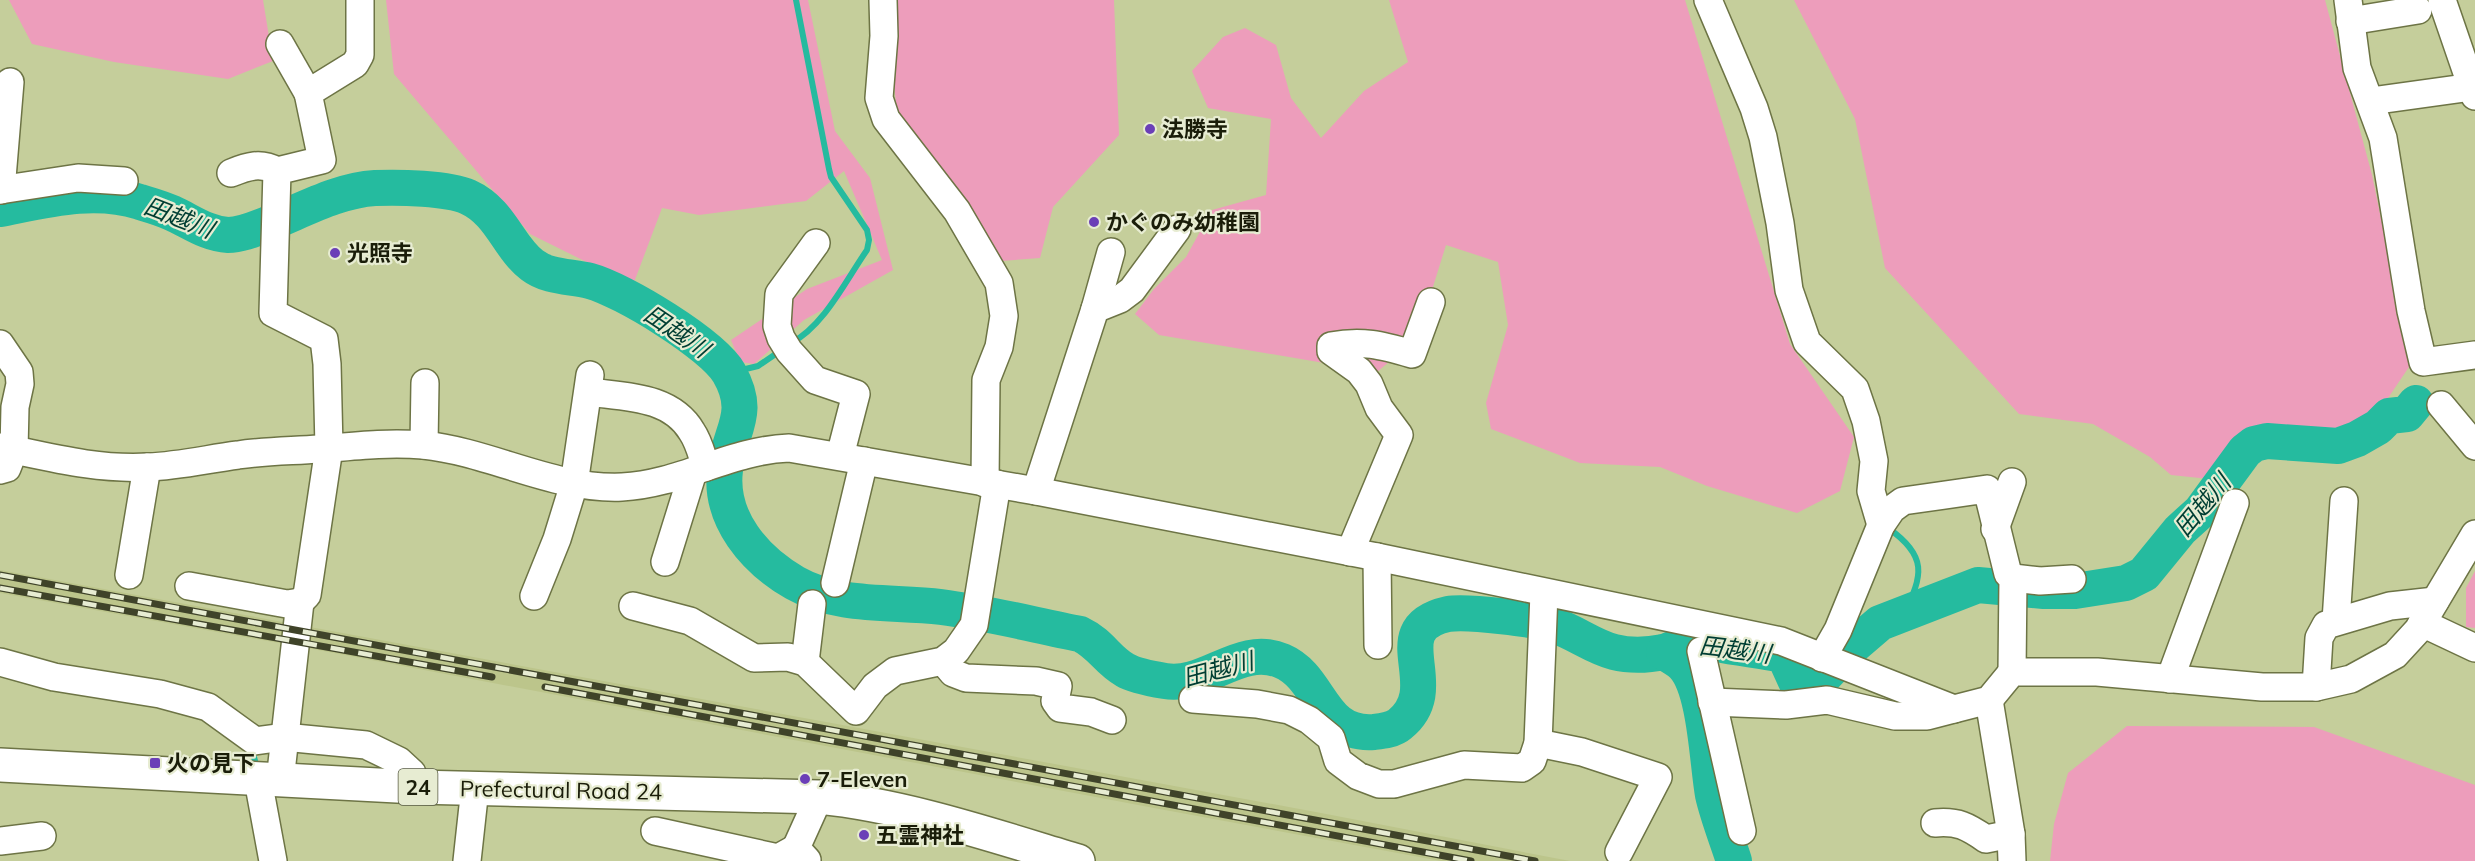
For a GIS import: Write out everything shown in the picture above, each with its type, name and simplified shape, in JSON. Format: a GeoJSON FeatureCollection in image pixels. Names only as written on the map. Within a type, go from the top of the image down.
{"type":"FeatureCollection","features":[{"type":"Feature","properties":{"kind":"main road","name":"Prefectural Road 24"},"geometry":{"type":"LineString","coordinates":[[0,765],[416,787],[827,798],[917,815],[1078,861]]}},
{"type":"Feature","properties":{"kind":"street"},"geometry":{"type":"LineString","coordinates":[[308,93],[355,64],[360,55],[360,0]]}},
{"type":"Feature","properties":{"kind":"street"},"geometry":{"type":"LineString","coordinates":[[633,606],[690,621],[754,658],[788,657],[805,662],[856,711],[875,686],[895,671],[943,661],[956,651],[974,625],[991,484],[986,380],[999,347],[1004,316],[999,283],[957,212],[886,119],[879,98],[884,36],[884,0]]}},
{"type":"Feature","properties":{"kind":"street"},"geometry":{"type":"LineString","coordinates":[[1708,0],[1754,108],[1780,223],[1790,290],[1807,342],[1855,389],[1866,421],[1874,461],[1871,491],[1881,525]]}},
{"type":"Feature","properties":{"kind":"street"},"geometry":{"type":"LineString","coordinates":[[2371,101],[2473,91],[2430,5],[2349,11],[2357,68],[2384,138],[2411,310],[2423,362],[2475,355]]}},
{"type":"Feature","properties":{"kind":"street"},"geometry":{"type":"LineString","coordinates":[[231,173],[248,166],[266,165],[277,171],[322,160],[308,93],[280,44]]}},
{"type":"Feature","properties":{"kind":"street"},"geometry":{"type":"LineString","coordinates":[[10,82],[0,190],[78,178],[124,181]]}},
{"type":"Feature","properties":{"kind":"street"},"geometry":{"type":"LineString","coordinates":[[189,586],[287,604],[300,602],[307,595],[329,448],[327,364],[324,339],[273,313],[277,171]]}},
{"type":"Feature","properties":{"kind":"street"},"geometry":{"type":"LineString","coordinates":[[1095,309],[1120,299],[1132,290],[1178,229]]}},
{"type":"Feature","properties":{"kind":"street"},"geometry":{"type":"LineString","coordinates":[[816,243],[779,294],[777,326],[785,344],[815,380],[856,394],[852,459],[835,583]]}},
{"type":"Feature","properties":{"kind":"street"},"geometry":{"type":"LineString","coordinates":[[1036,491],[1095,309],[1111,252]]}},
{"type":"Feature","properties":{"kind":"street"},"geometry":{"type":"LineString","coordinates":[[1350,552],[1399,435],[1379,408],[1359,371],[1331,351],[1331,346],[1350,343],[1378,344],[1412,354],[1431,302]]}},
{"type":"Feature","properties":{"kind":"street"},"geometry":{"type":"LineString","coordinates":[[0,344],[18,372],[20,384],[5,456],[115,468],[185,465],[238,455],[379,444],[424,445],[457,451],[574,483],[620,487],[648,485],[766,448],[789,448],[1036,491],[1377,557],[1544,600],[1781,641],[1954,709]]}},
{"type":"Feature","properties":{"kind":"street"},"geometry":{"type":"LineString","coordinates":[[424,445],[425,383]]}},
{"type":"Feature","properties":{"kind":"street"},"geometry":{"type":"LineString","coordinates":[[534,596],[557,539],[574,483],[589,383],[670,408],[692,432],[704,468],[665,562]]}},
{"type":"Feature","properties":{"kind":"street"},"geometry":{"type":"LineString","coordinates":[[2441,405],[2475,446]]}},
{"type":"Feature","properties":{"kind":"street"},"geometry":{"type":"LineString","coordinates":[[129,575],[147,467]]}},
{"type":"Feature","properties":{"kind":"street"},"geometry":{"type":"LineString","coordinates":[[1995,529],[2012,482]]}},
{"type":"Feature","properties":{"kind":"street"},"geometry":{"type":"LineString","coordinates":[[1712,702],[1786,705],[1827,700],[1895,716],[1927,716],[1989,700],[2012,672],[2013,585],[1995,529],[1987,489],[1904,501],[1892,509],[1881,525],[1838,630],[1831,661]]}},
{"type":"Feature","properties":{"kind":"street"},"geometry":{"type":"LineString","coordinates":[[2336,621],[2344,501]]}},
{"type":"Feature","properties":{"kind":"street"},"geometry":{"type":"LineString","coordinates":[[2170,679],[2235,503]]}},
{"type":"Feature","properties":{"kind":"street"},"geometry":{"type":"LineString","coordinates":[[2012,672],[2097,672],[2262,687],[2316,687],[2351,679],[2395,655],[2428,612],[2475,534]]}},
{"type":"Feature","properties":{"kind":"street"},"geometry":{"type":"LineString","coordinates":[[1377,557],[1378,645]]}},
{"type":"Feature","properties":{"kind":"street"},"geometry":{"type":"LineString","coordinates":[[2013,585],[2072,579]]}},
{"type":"Feature","properties":{"kind":"street"},"geometry":{"type":"LineString","coordinates":[[1193,699],[1257,704],[1289,710],[1310,720],[1331,738],[1338,760],[1358,776],[1379,784],[1394,784],[1452,766],[1522,768],[1532,761],[1538,743],[1544,600]]}},
{"type":"Feature","properties":{"kind":"street"},"geometry":{"type":"LineString","coordinates":[[273,861],[269,780],[284,737],[300,602]]}},
{"type":"Feature","properties":{"kind":"street"},"geometry":{"type":"LineString","coordinates":[[805,662],[812,604]]}},
{"type":"Feature","properties":{"kind":"street"},"geometry":{"type":"LineString","coordinates":[[2316,687],[2319,638],[2326,625],[2390,606],[2428,612],[2475,648]]}},
{"type":"Feature","properties":{"kind":"street"},"geometry":{"type":"LineString","coordinates":[[1701,651],[1742,831]]}},
{"type":"Feature","properties":{"kind":"street"},"geometry":{"type":"LineString","coordinates":[[943,661],[952,673],[966,678],[1036,681],[1058,686],[1055,702],[1060,708],[1091,712],[1113,720]]}},
{"type":"Feature","properties":{"kind":"street"},"geometry":{"type":"LineString","coordinates":[[0,662],[54,677],[160,694],[208,707],[255,741],[284,737],[366,745],[399,761],[412,773],[416,787]]}},
{"type":"Feature","properties":{"kind":"street"},"geometry":{"type":"LineString","coordinates":[[1989,700],[2011,834],[2012,861]]}},
{"type":"Feature","properties":{"kind":"street"},"geometry":{"type":"LineString","coordinates":[[1538,743],[1582,752],[1658,777],[1619,852]]}},
{"type":"Feature","properties":{"kind":"street"},"geometry":{"type":"LineString","coordinates":[[467,861],[475,788]]}},
{"type":"Feature","properties":{"kind":"street"},"geometry":{"type":"LineString","coordinates":[[656,831],[778,858],[802,854],[827,798]]}},
{"type":"Feature","properties":{"kind":"street"},"geometry":{"type":"LineString","coordinates":[[1935,823],[1949,822],[1965,825],[1986,839],[2011,834]]}},
{"type":"Feature","properties":{"kind":"street"},"geometry":{"type":"LineString","coordinates":[[0,841],[42,836]]}},
{"type":"Feature","properties":{"kind":"shaded area"},"geometry":{"type":"Polygon","coordinates":[[[9,0],[263,0],[273,61],[228,79],[114,62],[32,44],[9,0]]]}},
{"type":"Feature","properties":{"kind":"shaded area"},"geometry":{"type":"Polygon","coordinates":[[[386,0],[808,0],[835,131],[870,178],[893,270],[804,320],[754,364],[740,362],[731,340],[807,289],[882,260],[844,171],[806,201],[699,215],[662,208],[633,285],[530,234],[394,74],[386,0]]]}},
{"type":"Feature","properties":{"kind":"shaded area"},"geometry":{"type":"Polygon","coordinates":[[[888,0],[1114,0],[1119,135],[1053,207],[1040,258],[1001,261],[897,112],[888,0]]]}},
{"type":"Feature","properties":{"kind":"shaded area"},"geometry":{"type":"Polygon","coordinates":[[[1389,0],[1685,0],[1790,344],[1854,437],[1840,491],[1797,513],[1707,486],[1660,467],[1580,463],[1491,429],[1486,403],[1508,325],[1498,262],[1446,245],[1417,338],[1377,372],[1159,335],[1135,314],[1154,289],[1186,257],[1212,210],[1266,195],[1271,119],[1208,108],[1192,71],[1223,37],[1245,28],[1276,45],[1291,98],[1321,138],[1364,91],[1408,62],[1389,0]]]}},
{"type":"Feature","properties":{"kind":"shaded area"},"geometry":{"type":"Polygon","coordinates":[[[1794,0],[2325,0],[2372,175],[2411,364],[2361,438],[2267,448],[2219,480],[2171,475],[2150,457],[2093,424],[2019,414],[1885,268],[1855,119],[1794,0]]]}},
{"type":"Feature","properties":{"kind":"shaded area"},"geometry":{"type":"Polygon","coordinates":[[[0,570],[1321,813],[1570,861],[1441,861],[1154,808],[329,652],[0,593],[0,570]]]}},
{"type":"Feature","properties":{"kind":"shaded area"},"geometry":{"type":"Polygon","coordinates":[[[2475,571],[2475,628],[2466,627],[2466,588],[2475,571]]]}},
{"type":"Feature","properties":{"kind":"shaded area"},"geometry":{"type":"Polygon","coordinates":[[[2127,726],[2314,727],[2475,785],[2475,861],[2050,861],[2054,824],[2068,773],[2127,726]]]}},
{"type":"Feature","properties":{"kind":"waterway"},"geometry":{"type":"LineString","coordinates":[[791,343],[814,326],[824,314],[867,250],[869,240],[867,230],[831,177],[796,0]]}},
{"type":"Feature","properties":{"kind":"waterway","name":"田越川"},"geometry":{"type":"LineString","coordinates":[[0,209],[70,196],[105,195],[156,207],[206,230],[228,235],[251,230],[349,192],[375,188],[423,189],[468,197],[489,211],[524,258],[532,265],[553,274],[590,281],[623,295],[666,320],[720,361],[729,373],[739,400],[738,422],[725,470],[728,505],[743,536],[766,563],[780,574],[812,591],[848,600],[959,610],[1080,634],[1093,642],[1113,662],[1125,670],[1139,676],[1165,681],[1195,678],[1237,661],[1252,658],[1267,657],[1282,661],[1306,680],[1332,716],[1342,725],[1356,731],[1374,732],[1391,729],[1400,724],[1413,709],[1418,693],[1415,645],[1418,632],[1428,621],[1457,613],[1519,618],[1547,623],[1607,650],[1626,654],[1664,652],[1686,643],[1702,641],[1784,655],[1799,688],[1812,689],[1852,647],[1880,623],[1978,585],[2044,591],[2075,591],[2126,583],[2144,574],[2180,530],[2201,511],[2245,451],[2254,444],[2267,441],[2338,446],[2357,439],[2378,427],[2389,416],[2407,414],[2416,403]]}},
{"type":"Feature","properties":{"kind":"waterway"},"geometry":{"type":"LineString","coordinates":[[729,373],[758,366],[780,351]]}},
{"type":"Feature","properties":{"kind":"waterway"},"geometry":{"type":"LineString","coordinates":[[1888,528],[1910,548],[1916,557],[1918,567],[1915,588],[1904,614]]}},
{"type":"Feature","properties":{"kind":"waterway"},"geometry":{"type":"LineString","coordinates":[[1664,652],[1683,665],[1691,676],[1697,691],[1713,795],[1734,861]]}},
{"type":"Feature","properties":{"kind":"waterway"},"geometry":{"type":"LineString","coordinates":[[251,747],[256,764]]}},
{"type":"Feature","properties":{"kind":"railway"},"geometry":{"type":"LineString","coordinates":[[0,575],[1535,861]]}},
{"type":"Feature","properties":{"kind":"railway"},"geometry":{"type":"LineString","coordinates":[[0,588],[492,677]]}},
{"type":"Feature","properties":{"kind":"railway"},"geometry":{"type":"LineString","coordinates":[[545,687],[1471,861]]}},
{"type":"Feature","properties":{"kind":"place","name":"法勝寺"},"geometry":{"type":"Point","coordinates":[1150,129]}},
{"type":"Feature","properties":{"kind":"place","name":"かぐのみ幼稚園"},"geometry":{"type":"Point","coordinates":[1094,222]}},
{"type":"Feature","properties":{"kind":"place","name":"光照寺"},"geometry":{"type":"Point","coordinates":[335,253]}},
{"type":"Feature","properties":{"kind":"place","name":"火の見下"},"geometry":{"type":"Point","coordinates":[155,763]}},
{"type":"Feature","properties":{"kind":"place","name":"7-Eleven"},"geometry":{"type":"Point","coordinates":[805,779]}},
{"type":"Feature","properties":{"kind":"place","name":"五霊神社"},"geometry":{"type":"Point","coordinates":[864,835]}}]}
